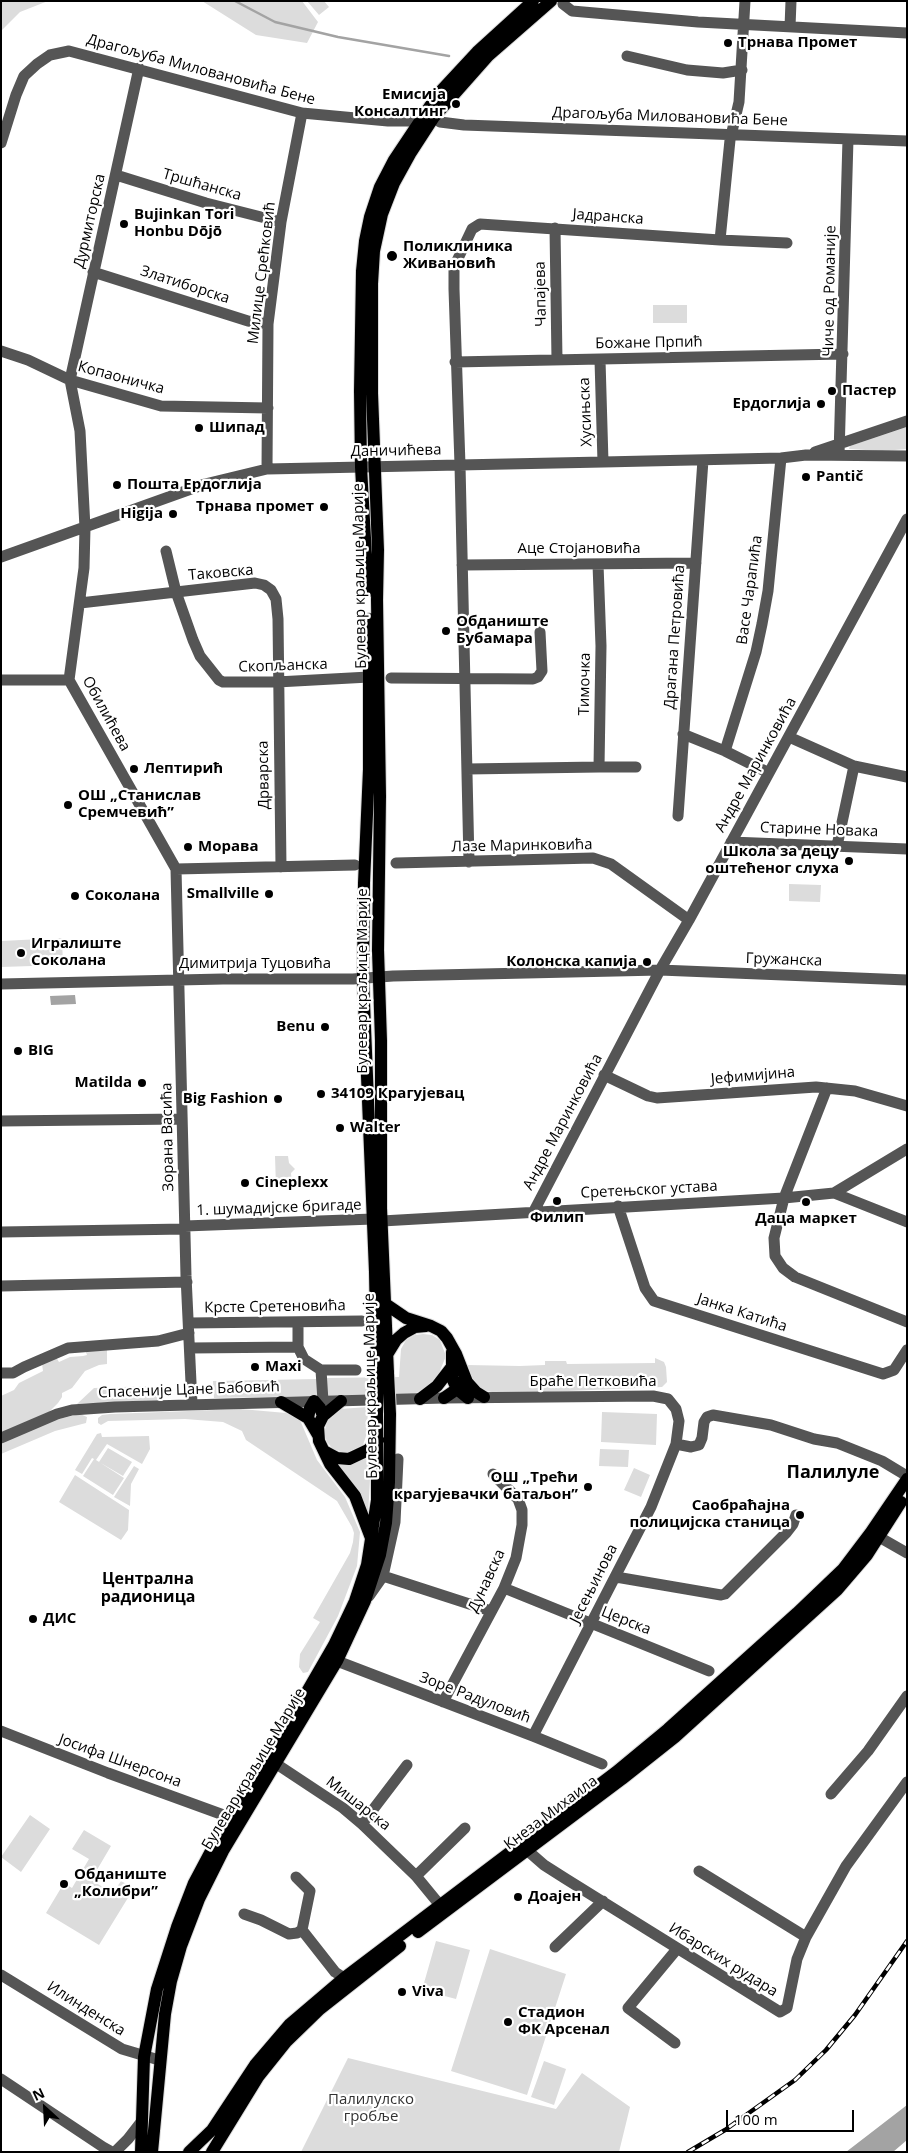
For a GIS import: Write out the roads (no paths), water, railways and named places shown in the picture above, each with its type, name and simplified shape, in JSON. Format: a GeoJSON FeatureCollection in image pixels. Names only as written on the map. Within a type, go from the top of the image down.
{"type":"FeatureCollection","features":[{"type":"Feature","properties":{"kind":"main road","name":"Булевар краљице Марије"},"geometry":{"type":"LineString","coordinates":[[152,2152],[159,2060],[171,1981],[191,1918],[223,1851],[337,1661],[365,1601],[380,1555],[386,1523],[389,1482],[383,1415],[378,1220],[364,978],[364,883],[369,769],[369,677],[368,558],[361,467],[361,284],[364,241],[373,208],[384,179],[418,121],[438,94],[468,60],[533,1]]}},
{"type":"Feature","properties":{"kind":"main road","name":"Булевар краљице Марије"},"geometry":{"type":"LineString","coordinates":[[383,1373],[388,1353],[387,1305],[378,1220],[378,550],[372,409],[372,292],[376,239],[382,214],[398,175],[434,117],[488,56],[557,2]]}},
{"type":"Feature","properties":{"kind":"main road"},"geometry":{"type":"LineString","coordinates":[[387,1305],[406,1318],[432,1326],[444,1335],[452,1347],[456,1368],[470,1386],[484,1397]]}},
{"type":"Feature","properties":{"kind":"main road"},"geometry":{"type":"LineString","coordinates":[[388,1353],[396,1340],[404,1333],[415,1327],[432,1326]]}},
{"type":"Feature","properties":{"kind":"main road"},"geometry":{"type":"LineString","coordinates":[[456,1368],[452,1378],[457,1389],[468,1398]]}},
{"type":"Feature","properties":{"kind":"main road"},"geometry":{"type":"LineString","coordinates":[[420,1398],[437,1386],[456,1368]]}},
{"type":"Feature","properties":{"kind":"main road"},"geometry":{"type":"LineString","coordinates":[[444,1398],[457,1389]]}},
{"type":"Feature","properties":{"kind":"main road"},"geometry":{"type":"LineString","coordinates":[[308,1418],[310,1408],[318,1401],[323,1416],[318,1435]]}},
{"type":"Feature","properties":{"kind":"main road"},"geometry":{"type":"LineString","coordinates":[[323,1416],[341,1401]]}},
{"type":"Feature","properties":{"kind":"main road"},"geometry":{"type":"LineString","coordinates":[[280,1402],[308,1418],[318,1435],[330,1464],[355,1496],[366,1522],[372,1543]]}},
{"type":"Feature","properties":{"kind":"main road","name":"Булевар краљице Марије"},"geometry":{"type":"LineString","coordinates":[[140,2152],[141,2091],[144,2057],[154,2001],[170,1946],[194,1883],[229,1817],[334,1645],[355,1601],[372,1543],[377,1500],[378,1440],[383,1415]]}},
{"type":"Feature","properties":{"kind":"main road"},"geometry":{"type":"LineString","coordinates":[[324,1451],[337,1458],[349,1459],[368,1450],[378,1440]]}},
{"type":"Feature","properties":{"kind":"main road","name":"Кнеза Михаила"},"geometry":{"type":"LineString","coordinates":[[212,2152],[258,2077],[286,2042],[307,2021],[412,1936],[528,1851],[675,1737],[837,1590],[853,1572],[907,1477]]}},
{"type":"Feature","properties":{"kind":"main road","name":"Кнеза Михаила"},"geometry":{"type":"LineString","coordinates":[[212,2130],[255,2065],[282,2033],[313,2002],[608,1778],[668,1729],[836,1575],[875,1535],[907,1494]]}},
{"type":"Feature","properties":{"kind":"main road"},"geometry":{"type":"LineString","coordinates":[[189,2152],[212,2130]]}},
{"type":"Feature","properties":{"kind":"main road"},"geometry":{"type":"LineString","coordinates":[[206,2152],[212,2130]]}},
{"type":"Feature","properties":{"kind":"street"},"geometry":{"type":"LineString","coordinates":[[720,240],[732,134],[739,102],[745,1]]}},
{"type":"Feature","properties":{"kind":"street"},"geometry":{"type":"LineString","coordinates":[[790,27],[791,1]]}},
{"type":"Feature","properties":{"kind":"street"},"geometry":{"type":"LineString","coordinates":[[557,2],[572,11],[743,25],[907,33]]}},
{"type":"Feature","properties":{"kind":"street","name":"Драгољуба Миловановића Бене"},"geometry":{"type":"LineString","coordinates":[[1,143],[21,82],[30,70],[50,55],[69,51],[139,68],[302,113],[388,121],[418,121]]}},
{"type":"Feature","properties":{"kind":"street"},"geometry":{"type":"LineString","coordinates":[[627,56],[687,70],[723,73],[742,70]]}},
{"type":"Feature","properties":{"kind":"street","name":"Дурмиторска"},"geometry":{"type":"LineString","coordinates":[[70,380],[139,68]]}},
{"type":"Feature","properties":{"kind":"street","name":"Милице Срећковић"},"geometry":{"type":"LineString","coordinates":[[267,468],[268,324],[282,222],[302,113]]}},
{"type":"Feature","properties":{"kind":"street","name":"Драгољуба Миловановића Бене"},"geometry":{"type":"LineString","coordinates":[[434,117],[440,122],[464,125],[907,141]]}},
{"type":"Feature","properties":{"kind":"street","name":"Чиче од Романије"},"geometry":{"type":"LineString","coordinates":[[840,450],[848,139]]}},
{"type":"Feature","properties":{"kind":"street","name":"Тршћанска"},"geometry":{"type":"LineString","coordinates":[[116,175],[206,203],[282,222]]}},
{"type":"Feature","properties":{"kind":"street","name":"Јадранска"},"geometry":{"type":"LineString","coordinates":[[455,362],[454,267],[472,229],[478,224],[786,243]]}},
{"type":"Feature","properties":{"kind":"street","name":"Чапајева"},"geometry":{"type":"LineString","coordinates":[[554,228],[557,360]]}},
{"type":"Feature","properties":{"kind":"street","name":"Златиборска"},"geometry":{"type":"LineString","coordinates":[[93,272],[248,320],[268,324]]}},
{"type":"Feature","properties":{"kind":"street","name":"Копаоничка"},"geometry":{"type":"LineString","coordinates":[[1,352],[28,360],[70,380],[161,406],[268,408]]}},
{"type":"Feature","properties":{"kind":"street","name":"Божане Прпић"},"geometry":{"type":"LineString","coordinates":[[455,362],[843,354]]}},
{"type":"Feature","properties":{"kind":"street","name":"Хусињска"},"geometry":{"type":"LineString","coordinates":[[600,360],[603,462]]}},
{"type":"Feature","properties":{"kind":"street"},"geometry":{"type":"LineString","coordinates":[[455,362],[460,465],[469,862]]}},
{"type":"Feature","properties":{"kind":"street","name":"Обилићева"},"geometry":{"type":"LineString","coordinates":[[70,380],[80,431],[84,568],[69,680],[176,869]]}},
{"type":"Feature","properties":{"kind":"street","name":"Даничићева"},"geometry":{"type":"LineString","coordinates":[[840,450],[907,421]]}},
{"type":"Feature","properties":{"kind":"street","name":"Даничићева"},"geometry":{"type":"LineString","coordinates":[[1,557],[205,484],[267,468],[781,458],[840,450],[907,456]]}},
{"type":"Feature","properties":{"kind":"street","name":"Васе Чарапића"},"geometry":{"type":"LineString","coordinates":[[725,752],[756,652],[762,624],[768,591],[781,458]]}},
{"type":"Feature","properties":{"kind":"street","name":"Драгана Петровића"},"geometry":{"type":"LineString","coordinates":[[678,816],[703,460]]}},
{"type":"Feature","properties":{"kind":"street","name":"Андре Маринковића"},"geometry":{"type":"LineString","coordinates":[[534,1211],[660,970],[907,519]]}},
{"type":"Feature","properties":{"kind":"street","name":"Скопљанска"},"geometry":{"type":"LineString","coordinates":[[166,551],[176,592],[196,648],[216,678],[223,682],[277,682],[369,677]]}},
{"type":"Feature","properties":{"kind":"street","name":"Аце Стојановића"},"geometry":{"type":"LineString","coordinates":[[462,565],[696,563]]}},
{"type":"Feature","properties":{"kind":"street","name":"Тимочка"},"geometry":{"type":"LineString","coordinates":[[598,564],[601,646],[599,767]]}},
{"type":"Feature","properties":{"kind":"street","name":"Таковска"},"geometry":{"type":"LineString","coordinates":[[80,603],[255,583],[264,585],[271,590],[276,599],[278,619],[277,682]]}},
{"type":"Feature","properties":{"kind":"street"},"geometry":{"type":"LineString","coordinates":[[391,678],[533,679],[542,671],[540,632]]}},
{"type":"Feature","properties":{"kind":"street"},"geometry":{"type":"LineString","coordinates":[[1,680],[69,680]]}},
{"type":"Feature","properties":{"kind":"street","name":"Дрварска"},"geometry":{"type":"LineString","coordinates":[[277,682],[281,867]]}},
{"type":"Feature","properties":{"kind":"street"},"geometry":{"type":"LineString","coordinates":[[683,734],[769,773]]}},
{"type":"Feature","properties":{"kind":"street"},"geometry":{"type":"LineString","coordinates":[[789,737],[854,766],[907,777]]}},
{"type":"Feature","properties":{"kind":"street"},"geometry":{"type":"LineString","coordinates":[[467,769],[636,766]]}},
{"type":"Feature","properties":{"kind":"street"},"geometry":{"type":"LineString","coordinates":[[837,846],[854,766]]}},
{"type":"Feature","properties":{"kind":"street","name":"Старине Новака"},"geometry":{"type":"LineString","coordinates":[[731,842],[907,849]]}},
{"type":"Feature","properties":{"kind":"street","name":"Лазе Маринковића"},"geometry":{"type":"LineString","coordinates":[[396,863],[593,858],[611,864],[689,920]]}},
{"type":"Feature","properties":{"kind":"street"},"geometry":{"type":"LineString","coordinates":[[176,869],[355,865]]}},
{"type":"Feature","properties":{"kind":"street","name":"Зорана Васића"},"geometry":{"type":"LineString","coordinates":[[176,869],[185,1228],[192,1404]]}},
{"type":"Feature","properties":{"kind":"street","name":"Димитрија Туцовића"},"geometry":{"type":"LineString","coordinates":[[1,984],[364,978],[660,970]]}},
{"type":"Feature","properties":{"kind":"street","name":"Гружанска"},"geometry":{"type":"LineString","coordinates":[[660,970],[907,980]]}},
{"type":"Feature","properties":{"kind":"street","name":"Јефимијина"},"geometry":{"type":"LineString","coordinates":[[604,1075],[648,1096],[657,1098],[804,1087],[855,1091],[907,1106]]}},
{"type":"Feature","properties":{"kind":"street"},"geometry":{"type":"LineString","coordinates":[[827,1088],[784,1198],[774,1247],[775,1256],[782,1268],[795,1277],[907,1322]]}},
{"type":"Feature","properties":{"kind":"street"},"geometry":{"type":"LineString","coordinates":[[1,1121],[182,1118]]}},
{"type":"Feature","properties":{"kind":"street","name":"Сретењског устава"},"geometry":{"type":"LineString","coordinates":[[378,1220],[784,1198],[834,1193],[907,1150]]}},
{"type":"Feature","properties":{"kind":"street"},"geometry":{"type":"LineString","coordinates":[[834,1193],[907,1222]]}},
{"type":"Feature","properties":{"kind":"street","name":"Јанка Катића"},"geometry":{"type":"LineString","coordinates":[[618,1206],[645,1288],[654,1301],[883,1374],[894,1370],[907,1350]]}},
{"type":"Feature","properties":{"kind":"street","name":"1. шумадијске бригаде"},"geometry":{"type":"LineString","coordinates":[[1,1232],[185,1228],[378,1220]]}},
{"type":"Feature","properties":{"kind":"street"},"geometry":{"type":"LineString","coordinates":[[1,1286],[187,1282]]}},
{"type":"Feature","properties":{"kind":"street","name":"Крсте Сретеновића"},"geometry":{"type":"LineString","coordinates":[[7,1373],[68,1348],[158,1341],[189,1328],[298,1322],[362,1321]]}},
{"type":"Feature","properties":{"kind":"street"},"geometry":{"type":"LineString","coordinates":[[298,1322],[298,1347],[304,1359],[321,1370],[356,1370]]}},
{"type":"Feature","properties":{"kind":"street"},"geometry":{"type":"LineString","coordinates":[[190,1348],[298,1347]]}},
{"type":"Feature","properties":{"kind":"street"},"geometry":{"type":"LineString","coordinates":[[318,1401],[321,1370]]}},
{"type":"Feature","properties":{"kind":"street","name":"Браће Петковића"},"geometry":{"type":"LineString","coordinates":[[384,1399],[609,1395],[666,1398],[674,1405],[678,1415],[676,1444]]}},
{"type":"Feature","properties":{"kind":"street","name":"Спасеније Цане Бабовић"},"geometry":{"type":"LineString","coordinates":[[1,1438],[57,1414],[72,1410],[192,1404],[384,1399]]}},
{"type":"Feature","properties":{"kind":"street"},"geometry":{"type":"LineString","coordinates":[[676,1444],[691,1447],[699,1445],[704,1422],[707,1417],[713,1415],[772,1425],[814,1439],[837,1443],[882,1461],[907,1477]]}},
{"type":"Feature","properties":{"kind":"street","name":"Јесењинова"},"geometry":{"type":"LineString","coordinates":[[533,1736],[616,1577],[651,1505],[676,1444]]}},
{"type":"Feature","properties":{"kind":"street"},"geometry":{"type":"LineString","coordinates":[[365,1601],[383,1576],[395,1522],[398,1459]]}},
{"type":"Feature","properties":{"kind":"street","name":"Дунавска"},"geometry":{"type":"LineString","coordinates":[[443,1702],[504,1588],[516,1558],[522,1525],[522,1510],[518,1499],[492,1474]]}},
{"type":"Feature","properties":{"kind":"street"},"geometry":{"type":"LineString","coordinates":[[616,1577],[721,1595],[725,1594],[786,1533],[794,1524],[796,1515]]}},
{"type":"Feature","properties":{"kind":"street"},"geometry":{"type":"LineString","coordinates":[[875,1535],[907,1553]]}},
{"type":"Feature","properties":{"kind":"street"},"geometry":{"type":"LineString","coordinates":[[383,1576],[491,1611]]}},
{"type":"Feature","properties":{"kind":"street","name":"Церска"},"geometry":{"type":"LineString","coordinates":[[504,1588],[709,1671]]}},
{"type":"Feature","properties":{"kind":"street","name":"Зоре Радуловић"},"geometry":{"type":"LineString","coordinates":[[337,1661],[602,1764]]}},
{"type":"Feature","properties":{"kind":"street"},"geometry":{"type":"LineString","coordinates":[[830,1794],[868,1751],[907,1696]]}},
{"type":"Feature","properties":{"kind":"street","name":"Јосифа Шнерсона"},"geometry":{"type":"LineString","coordinates":[[1,1731],[108,1773],[229,1817]]}},
{"type":"Feature","properties":{"kind":"street","name":"Мишарска"},"geometry":{"type":"LineString","coordinates":[[275,1763],[343,1808],[362,1824],[416,1876],[440,1904]]}},
{"type":"Feature","properties":{"kind":"street"},"geometry":{"type":"LineString","coordinates":[[362,1824],[407,1766]]}},
{"type":"Feature","properties":{"kind":"street","name":"Ибарских рудара"},"geometry":{"type":"LineString","coordinates":[[528,1851],[544,1865],[780,2012],[787,2008],[798,1959],[806,1937],[846,1866],[907,1782]]}},
{"type":"Feature","properties":{"kind":"street"},"geometry":{"type":"LineString","coordinates":[[416,1876],[465,1828]]}},
{"type":"Feature","properties":{"kind":"street"},"geometry":{"type":"LineString","coordinates":[[699,1871],[806,1937]]}},
{"type":"Feature","properties":{"kind":"street"},"geometry":{"type":"LineString","coordinates":[[244,1914],[289,1934],[302,1930],[310,1891],[296,1876]]}},
{"type":"Feature","properties":{"kind":"street"},"geometry":{"type":"LineString","coordinates":[[555,1948],[603,1901]]}},
{"type":"Feature","properties":{"kind":"street"},"geometry":{"type":"LineString","coordinates":[[302,1930],[335,1972],[344,1978]]}},
{"type":"Feature","properties":{"kind":"street"},"geometry":{"type":"LineString","coordinates":[[675,2043],[628,2008],[677,1949]]}},
{"type":"Feature","properties":{"kind":"street","name":"Илинденска"},"geometry":{"type":"LineString","coordinates":[[1,1974],[122,2049],[159,2060]]}},
{"type":"Feature","properties":{"kind":"street"},"geometry":{"type":"LineString","coordinates":[[1,2079],[103,2147],[114,2152],[130,2148],[140,2152]]}},
{"type":"Feature","properties":{"kind":"street"},"geometry":{"type":"LineString","coordinates":[[114,2152],[128,2139],[142,2121]]}},
{"type":"Feature","properties":{"kind":"waterway"},"geometry":{"type":"LineString","coordinates":[[235,1],[275,22],[338,37],[449,56]]}},
{"type":"Feature","properties":{"kind":"railway"},"geometry":{"type":"LineString","coordinates":[[688,2152],[725,2130],[795,2080],[826,2050],[855,2015],[907,1941]]}},
{"type":"Feature","properties":{"kind":"place","name":"Трнава Промет"},"geometry":{"type":"Point","coordinates":[728,43]}},
{"type":"Feature","properties":{"kind":"place","name":"Емисија Консалтинг"},"geometry":{"type":"Point","coordinates":[456,104]}},
{"type":"Feature","properties":{"kind":"place","name":"Bujinkan Tori Honbu Dōjō"},"geometry":{"type":"Point","coordinates":[124,224]}},
{"type":"Feature","properties":{"kind":"place","name":"Поликлиника Живановић"},"geometry":{"type":"Point","coordinates":[392,256]}},
{"type":"Feature","properties":{"kind":"place","name":"Пастер"},"geometry":{"type":"Point","coordinates":[832,391]}},
{"type":"Feature","properties":{"kind":"place","name":"Ердоглија"},"geometry":{"type":"Point","coordinates":[821,404]}},
{"type":"Feature","properties":{"kind":"place","name":"Шипад"},"geometry":{"type":"Point","coordinates":[199,428]}},
{"type":"Feature","properties":{"kind":"place","name":"Pantič"},"geometry":{"type":"Point","coordinates":[806,477]}},
{"type":"Feature","properties":{"kind":"place","name":"Пошта Ердоглија"},"geometry":{"type":"Point","coordinates":[117,485]}},
{"type":"Feature","properties":{"kind":"place","name":"Трнава промет"},"geometry":{"type":"Point","coordinates":[324,507]}},
{"type":"Feature","properties":{"kind":"place","name":"Higija"},"geometry":{"type":"Point","coordinates":[173,514]}},
{"type":"Feature","properties":{"kind":"place","name":"Обданиште Бубамара"},"geometry":{"type":"Point","coordinates":[446,631]}},
{"type":"Feature","properties":{"kind":"place","name":"Лептирић"},"geometry":{"type":"Point","coordinates":[134,769]}},
{"type":"Feature","properties":{"kind":"place","name":"ОШ „Станислав Сремчевић”"},"geometry":{"type":"Point","coordinates":[68,805]}},
{"type":"Feature","properties":{"kind":"place","name":"Морава"},"geometry":{"type":"Point","coordinates":[188,847]}},
{"type":"Feature","properties":{"kind":"place","name":"Школа за децу оштећеног слуха"},"geometry":{"type":"Point","coordinates":[849,861]}},
{"type":"Feature","properties":{"kind":"place","name":"Smallville"},"geometry":{"type":"Point","coordinates":[269,894]}},
{"type":"Feature","properties":{"kind":"place","name":"Соколана"},"geometry":{"type":"Point","coordinates":[75,896]}},
{"type":"Feature","properties":{"kind":"place","name":"Игралиште Соколана"},"geometry":{"type":"Point","coordinates":[21,953]}},
{"type":"Feature","properties":{"kind":"place","name":"Колонска капија"},"geometry":{"type":"Point","coordinates":[647,962]}},
{"type":"Feature","properties":{"kind":"place","name":"Benu"},"geometry":{"type":"Point","coordinates":[325,1027]}},
{"type":"Feature","properties":{"kind":"place","name":"BIG"},"geometry":{"type":"Point","coordinates":[18,1051]}},
{"type":"Feature","properties":{"kind":"place","name":"Matilda"},"geometry":{"type":"Point","coordinates":[142,1083]}},
{"type":"Feature","properties":{"kind":"place","name":"34109 Крагујевац"},"geometry":{"type":"Point","coordinates":[321,1094]}},
{"type":"Feature","properties":{"kind":"place","name":"Big Fashion"},"geometry":{"type":"Point","coordinates":[278,1099]}},
{"type":"Feature","properties":{"kind":"place","name":"Walter"},"geometry":{"type":"Point","coordinates":[340,1128]}},
{"type":"Feature","properties":{"kind":"place","name":"Cineplexx"},"geometry":{"type":"Point","coordinates":[245,1183]}},
{"type":"Feature","properties":{"kind":"place","name":"Филип"},"geometry":{"type":"Point","coordinates":[557,1201]}},
{"type":"Feature","properties":{"kind":"place","name":"Даца маркет"},"geometry":{"type":"Point","coordinates":[806,1202]}},
{"type":"Feature","properties":{"kind":"place","name":"Maxi"},"geometry":{"type":"Point","coordinates":[255,1367]}},
{"type":"Feature","properties":{"kind":"place","name":"ОШ „Трећи крагујевачки батаљон”"},"geometry":{"type":"Point","coordinates":[588,1487]}},
{"type":"Feature","properties":{"kind":"place","name":"Саобраћајна полицијска станица"},"geometry":{"type":"Point","coordinates":[800,1515]}},
{"type":"Feature","properties":{"kind":"place","name":"ДИС"},"geometry":{"type":"Point","coordinates":[33,1619]}},
{"type":"Feature","properties":{"kind":"place","name":"Обданиште „Колибри”"},"geometry":{"type":"Point","coordinates":[64,1884]}},
{"type":"Feature","properties":{"kind":"place","name":"Доајен"},"geometry":{"type":"Point","coordinates":[518,1897]}},
{"type":"Feature","properties":{"kind":"place","name":"Viva"},"geometry":{"type":"Point","coordinates":[402,1992]}},
{"type":"Feature","properties":{"kind":"place","name":"Стадион ФК Арсенал"},"geometry":{"type":"Point","coordinates":[508,2022]}},
{"type":"Feature","properties":{"kind":"district","name":"Палилуле"},"geometry":{"type":"Point","coordinates":[833,1473]}},
{"type":"Feature","properties":{"kind":"district","name":"Централна радионица"},"geometry":{"type":"Point","coordinates":[148,1588]}},
{"type":"Feature","properties":{"kind":"park label","name":"Палилулско гробље"},"geometry":{"type":"Point","coordinates":[371,2108]}}]}
